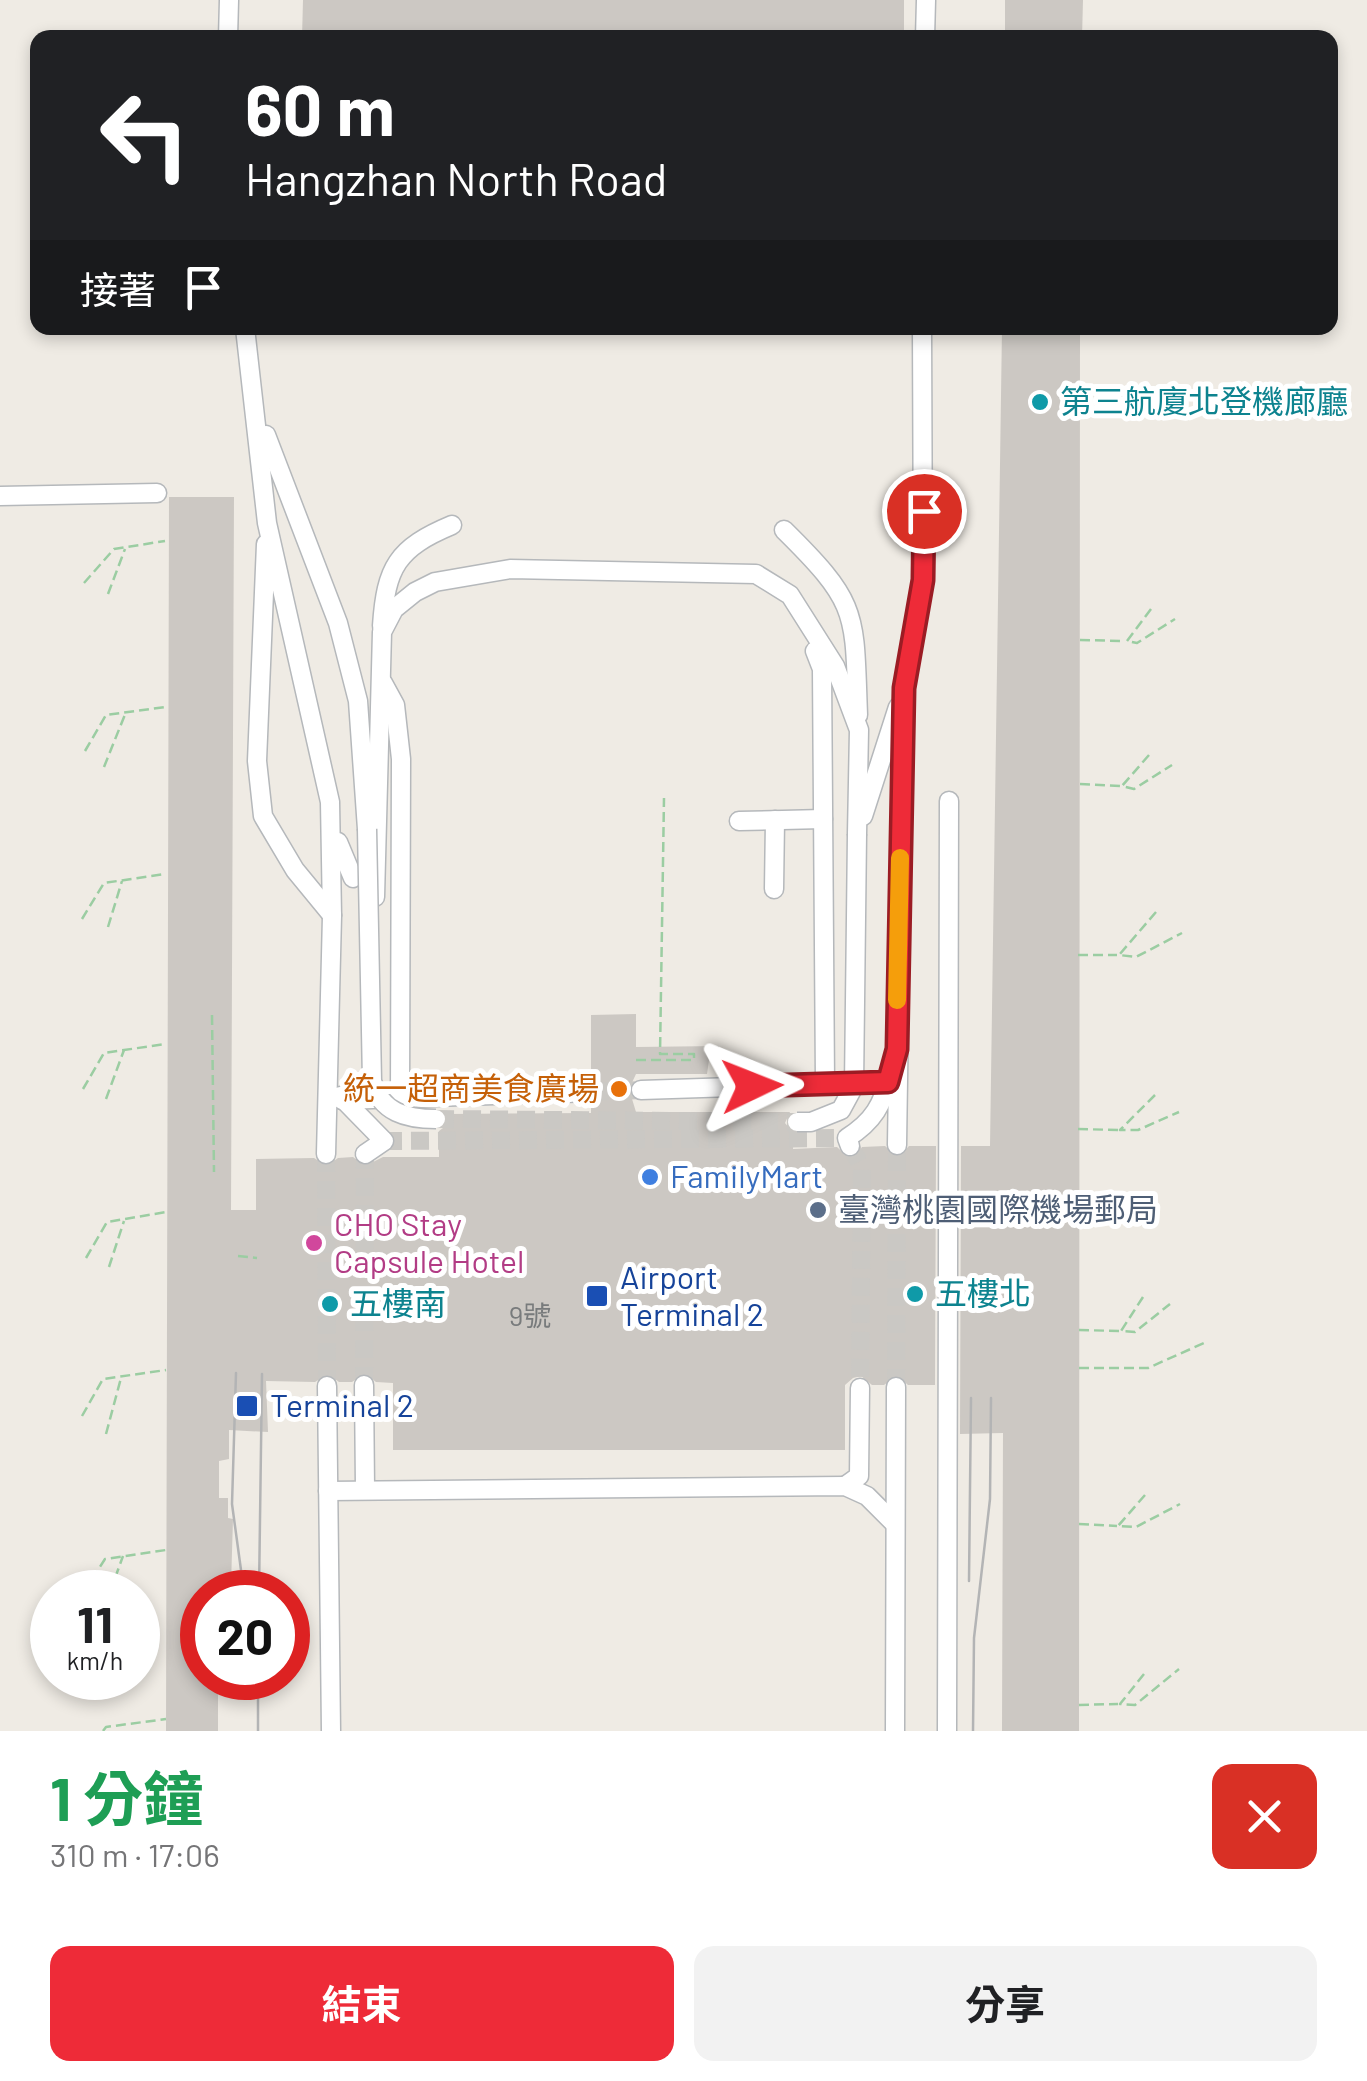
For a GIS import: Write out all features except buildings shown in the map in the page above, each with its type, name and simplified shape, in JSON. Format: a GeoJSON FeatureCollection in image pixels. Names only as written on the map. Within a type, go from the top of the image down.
{"type":"FeatureCollection","features":[{"type":"Feature","properties":{"kind":"street"},"geometry":{"type":"LineString","coordinates":[[228,30],[229,0]]}},
{"type":"Feature","properties":{"kind":"street"},"geometry":{"type":"LineString","coordinates":[[925,30],[926,0]]}},
{"type":"Feature","properties":{"kind":"street"},"geometry":{"type":"LineString","coordinates":[[246,335],[267,523],[343,861],[353,878]]}},
{"type":"Feature","properties":{"kind":"street"},"geometry":{"type":"LineString","coordinates":[[858,834],[904,688],[923,580],[922,335]]}},
{"type":"Feature","properties":{"kind":"street"},"geometry":{"type":"LineString","coordinates":[[252,386],[272,458],[314,552],[338,623],[358,701],[374,827]]}},
{"type":"Feature","properties":{"kind":"street"},"geometry":{"type":"LineString","coordinates":[[0,496],[158,493]]}},
{"type":"Feature","properties":{"kind":"street"},"geometry":{"type":"LineString","coordinates":[[267,523],[258,762],[263,816],[295,870],[332,916]]}},
{"type":"Feature","properties":{"kind":"street"},"geometry":{"type":"LineString","coordinates":[[436,1119],[396,1113],[375,1092],[374,827],[382,632],[393,567],[406,550],[452,525]]}},
{"type":"Feature","properties":{"kind":"street"},"geometry":{"type":"LineString","coordinates":[[784,530],[844,595],[855,623],[859,730],[854,1086],[841,1110],[812,1122],[797,1122]]}},
{"type":"Feature","properties":{"kind":"street"},"geometry":{"type":"LineString","coordinates":[[382,632],[394,609],[435,582],[510,569],[756,574],[790,595],[822,669],[825,1084]]}},
{"type":"Feature","properties":{"kind":"street"},"geometry":{"type":"LineString","coordinates":[[804,622],[834,666],[859,730]]}},
{"type":"Feature","properties":{"kind":"street"},"geometry":{"type":"LineString","coordinates":[[381,678],[395,706],[401,758],[400,1098]]}},
{"type":"Feature","properties":{"kind":"street"},"geometry":{"type":"LineString","coordinates":[[897,1145],[904,688]]}},
{"type":"Feature","properties":{"kind":"street"},"geometry":{"type":"LineString","coordinates":[[947,1731],[949,801]]}},
{"type":"Feature","properties":{"kind":"street"},"geometry":{"type":"LineString","coordinates":[[326,1154],[332,916],[330,802]]}},
{"type":"Feature","properties":{"kind":"street"},"geometry":{"type":"LineString","coordinates":[[739,821],[823,819]]}},
{"type":"Feature","properties":{"kind":"street"},"geometry":{"type":"LineString","coordinates":[[774,889],[775,820]]}},
{"type":"Feature","properties":{"kind":"street"},"geometry":{"type":"LineString","coordinates":[[849,1142],[882,1107],[897,1049]]}},
{"type":"Feature","properties":{"kind":"street"},"geometry":{"type":"LineString","coordinates":[[327,1053],[342,1100],[384,1141],[365,1154]]}},
{"type":"Feature","properties":{"kind":"street"},"geometry":{"type":"LineString","coordinates":[[641,1090],[888,1082]]}},
{"type":"Feature","properties":{"kind":"street"},"geometry":{"type":"LineString","coordinates":[[342,1100],[590,1092]]}},
{"type":"Feature","properties":{"kind":"street"},"geometry":{"type":"LineString","coordinates":[[364,1385],[365,1490]]}},
{"type":"Feature","properties":{"kind":"street"},"geometry":{"type":"LineString","coordinates":[[327,1386],[330,1731]]}},
{"type":"Feature","properties":{"kind":"street"},"geometry":{"type":"LineString","coordinates":[[895,1731],[896,1387]]}},
{"type":"Feature","properties":{"kind":"street"},"geometry":{"type":"LineString","coordinates":[[845,1486],[859,1476],[860,1388]]}},
{"type":"Feature","properties":{"kind":"street"},"geometry":{"type":"LineString","coordinates":[[328,1491],[845,1486],[868,1496],[895,1524]]}},
{"type":"Feature","properties":{"kind":"path"},"geometry":{"type":"LineString","coordinates":[[84,584],[114,549],[165,541]]}},
{"type":"Feature","properties":{"kind":"path"},"geometry":{"type":"LineString","coordinates":[[108,594],[126,547]]}},
{"type":"Feature","properties":{"kind":"path"},"geometry":{"type":"LineString","coordinates":[[1126,641],[1152,609]]}},
{"type":"Feature","properties":{"kind":"path"},"geometry":{"type":"LineString","coordinates":[[1080,640],[1137,643],[1175,619]]}},
{"type":"Feature","properties":{"kind":"path"},"geometry":{"type":"LineString","coordinates":[[85,751],[106,715],[165,707]]}},
{"type":"Feature","properties":{"kind":"path"},"geometry":{"type":"LineString","coordinates":[[104,767],[126,712]]}},
{"type":"Feature","properties":{"kind":"path"},"geometry":{"type":"LineString","coordinates":[[1122,786],[1149,755]]}},
{"type":"Feature","properties":{"kind":"path"},"geometry":{"type":"LineString","coordinates":[[1080,784],[1134,789],[1172,765]]}},
{"type":"Feature","properties":{"kind":"path"},"geometry":{"type":"LineString","coordinates":[[636,1060],[694,1060],[694,1054],[660,1054],[664,798]]}},
{"type":"Feature","properties":{"kind":"path"},"geometry":{"type":"LineString","coordinates":[[82,919],[104,882],[166,874]]}},
{"type":"Feature","properties":{"kind":"path"},"geometry":{"type":"LineString","coordinates":[[108,927],[122,880]]}},
{"type":"Feature","properties":{"kind":"path"},"geometry":{"type":"LineString","coordinates":[[1119,955],[1156,912]]}},
{"type":"Feature","properties":{"kind":"path"},"geometry":{"type":"LineString","coordinates":[[1078,955],[1136,957],[1182,933]]}},
{"type":"Feature","properties":{"kind":"path"},"geometry":{"type":"LineString","coordinates":[[212,1015],[214,1172]]}},
{"type":"Feature","properties":{"kind":"path"},"geometry":{"type":"LineString","coordinates":[[82,1089],[104,1052],[166,1044]]}},
{"type":"Feature","properties":{"kind":"path"},"geometry":{"type":"LineString","coordinates":[[106,1099],[124,1050]]}},
{"type":"Feature","properties":{"kind":"path"},"geometry":{"type":"LineString","coordinates":[[1120,1130],[1155,1095]]}},
{"type":"Feature","properties":{"kind":"path"},"geometry":{"type":"LineString","coordinates":[[1078,1130],[1138,1130],[1179,1112]]}},
{"type":"Feature","properties":{"kind":"path"},"geometry":{"type":"LineString","coordinates":[[86,1258],[107,1222],[166,1212]]}},
{"type":"Feature","properties":{"kind":"path"},"geometry":{"type":"LineString","coordinates":[[109,1267],[125,1219]]}},
{"type":"Feature","properties":{"kind":"path"},"geometry":{"type":"LineString","coordinates":[[238,1256],[257,1258]]}},
{"type":"Feature","properties":{"kind":"path"},"geometry":{"type":"LineString","coordinates":[[1121,1331],[1143,1297]]}},
{"type":"Feature","properties":{"kind":"path"},"geometry":{"type":"LineString","coordinates":[[1078,1330],[1135,1332],[1170,1304]]}},
{"type":"Feature","properties":{"kind":"path"},"geometry":{"type":"LineString","coordinates":[[1079,1368],[1148,1368],[1204,1343]]}},
{"type":"Feature","properties":{"kind":"path"},"geometry":{"type":"LineString","coordinates":[[82,1416],[104,1380],[166,1370]]}},
{"type":"Feature","properties":{"kind":"path"},"geometry":{"type":"LineString","coordinates":[[106,1434],[122,1377]]}},
{"type":"Feature","properties":{"kind":"path"},"geometry":{"type":"LineString","coordinates":[[1118,1526],[1145,1495]]}},
{"type":"Feature","properties":{"kind":"path"},"geometry":{"type":"LineString","coordinates":[[1079,1524],[1136,1527],[1180,1504]]}},
{"type":"Feature","properties":{"kind":"path"},"geometry":{"type":"LineString","coordinates":[[97,1570],[104,1559],[166,1550]]}},
{"type":"Feature","properties":{"kind":"path"},"geometry":{"type":"LineString","coordinates":[[118,1570],[123,1556]]}},
{"type":"Feature","properties":{"kind":"path"},"geometry":{"type":"LineString","coordinates":[[1079,1705],[1135,1706],[1180,1669]]}},
{"type":"Feature","properties":{"kind":"path"},"geometry":{"type":"LineString","coordinates":[[1120,1704],[1144,1674]]}},
{"type":"Feature","properties":{"kind":"path"},"geometry":{"type":"LineString","coordinates":[[103,1731],[123,1724],[166,1719]]}},
{"type":"Feature","properties":{"kind":"path"},"geometry":{"type":"LineString","coordinates":[[121,1731],[123,1724]]}},
{"type":"Feature","properties":{"kind":"tunnel"},"geometry":{"type":"LineString","coordinates":[[591,1092],[641,1090]]}},
{"type":"Feature","properties":{"kind":"tunnel"},"geometry":{"type":"LineString","coordinates":[[436,1119],[797,1122]]}},
{"type":"Feature","properties":{"kind":"tunnel"},"geometry":{"type":"LineString","coordinates":[[384,1141],[847,1138]]}},
{"type":"Feature","properties":{"kind":"tunnel"},"geometry":{"type":"LineString","coordinates":[[896,1387],[897,1145]]}},
{"type":"Feature","properties":{"kind":"tunnel"},"geometry":{"type":"LineString","coordinates":[[850,1146],[862,1167],[860,1388]]}},
{"type":"Feature","properties":{"kind":"tunnel"},"geometry":{"type":"LineString","coordinates":[[326,1154],[327,1386]]}},
{"type":"Feature","properties":{"kind":"tunnel"},"geometry":{"type":"LineString","coordinates":[[364,1385],[365,1154]]}},
{"type":"Feature","properties":{"kind":"tram line"},"geometry":{"type":"LineString","coordinates":[[236,1373],[232,1504],[241,1570]]}},
{"type":"Feature","properties":{"kind":"tram line"},"geometry":{"type":"LineString","coordinates":[[259,1570],[262,1374]]}},
{"type":"Feature","properties":{"kind":"tram line"},"geometry":{"type":"LineString","coordinates":[[969,1581],[971,1398]]}},
{"type":"Feature","properties":{"kind":"tram line"},"geometry":{"type":"LineString","coordinates":[[973,1731],[974,1638],[990,1499],[991,1398]]}},
{"type":"Feature","properties":{"kind":"tram line"},"geometry":{"type":"LineString","coordinates":[[258,1700],[258,1731]]}},
{"type":"Feature","properties":{"kind":"slow traffic"},"geometry":{"type":"LineString","coordinates":[[897,1000],[900,858]]}},
{"type":"Feature","properties":{"kind":"place","name":"第三航廈北登機廊廳"},"geometry":{"type":"Point","coordinates":[1040,402]}},
{"type":"Feature","properties":{"kind":"place","name":"統一超商美食廣場"},"geometry":{"type":"Point","coordinates":[619,1089]}},
{"type":"Feature","properties":{"kind":"place","name":"FamilyMart"},"geometry":{"type":"Point","coordinates":[650,1177]}},
{"type":"Feature","properties":{"kind":"place","name":"臺灣桃園國際機場郵局"},"geometry":{"type":"Point","coordinates":[818,1210]}},
{"type":"Feature","properties":{"kind":"place","name":"CHO Stay Capsule Hotel"},"geometry":{"type":"Point","coordinates":[314,1243]}},
{"type":"Feature","properties":{"kind":"place","name":"五樓北"},"geometry":{"type":"Point","coordinates":[915,1294]}},
{"type":"Feature","properties":{"kind":"place","name":"Airport Terminal 2"},"geometry":{"type":"Point","coordinates":[597,1296]}},
{"type":"Feature","properties":{"kind":"place","name":"五樓南"},"geometry":{"type":"Point","coordinates":[330,1304]}},
{"type":"Feature","properties":{"kind":"place","name":"Terminal 2"},"geometry":{"type":"Point","coordinates":[247,1406]}},
{"type":"Feature","properties":{"kind":"route"},"geometry":{"type":"LineString","coordinates":[[752,1086],[888,1082],[897,1049],[904,688],[923,580],[924,511]]}}]}
